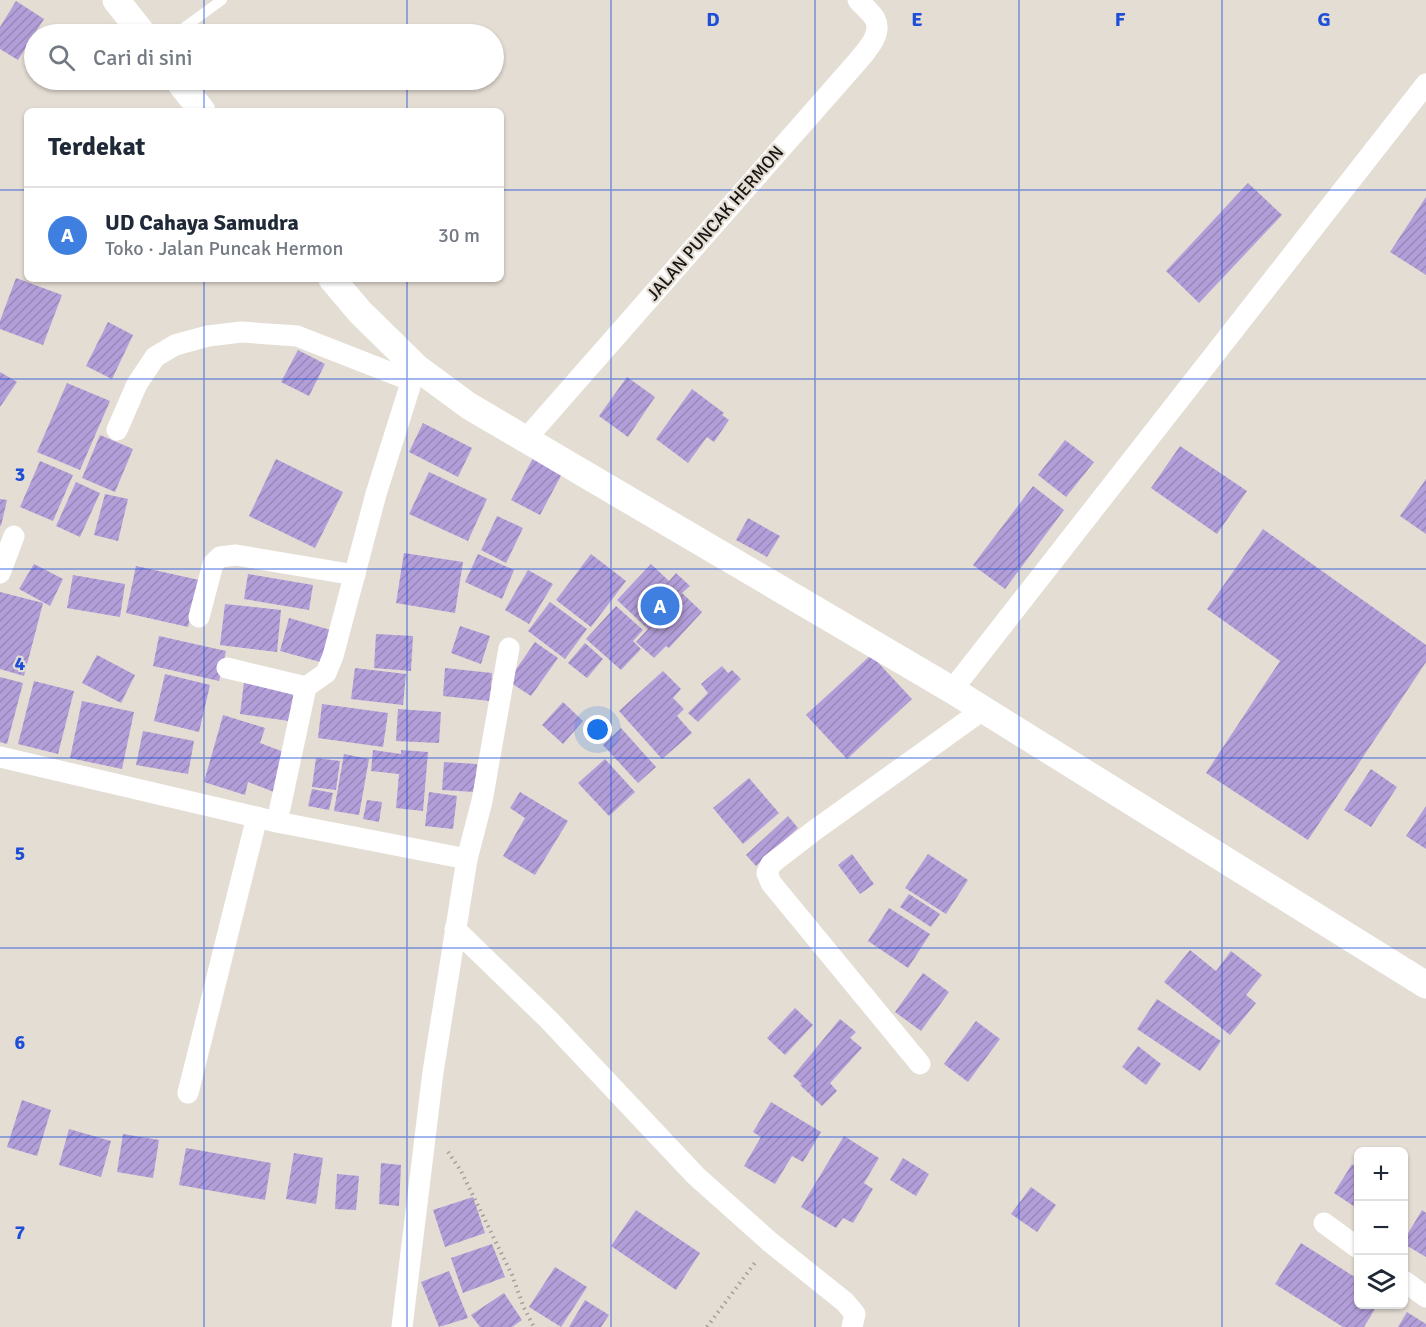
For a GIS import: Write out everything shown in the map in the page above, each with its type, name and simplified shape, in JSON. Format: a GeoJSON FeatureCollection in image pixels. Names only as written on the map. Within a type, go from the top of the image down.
{"type":"FeatureCollection","features":[{"type":"Feature","properties":{"kind":"street"},"geometry":{"type":"LineString","coordinates":[[116,0],[136,24]]}},
{"type":"Feature","properties":{"kind":"street","name":"JALAN PUNCAK HERMON"},"geometry":{"type":"LineString","coordinates":[[525,440],[874,40],[877,26],[875,18],[858,0]]}},
{"type":"Feature","properties":{"kind":"street"},"geometry":{"type":"LineString","coordinates":[[952,690],[1426,84]]}},
{"type":"Feature","properties":{"kind":"street"},"geometry":{"type":"LineString","coordinates":[[186,90],[200,108]]}},
{"type":"Feature","properties":{"kind":"street"},"geometry":{"type":"LineString","coordinates":[[335,282],[414,374]]}},
{"type":"Feature","properties":{"kind":"street"},"geometry":{"type":"LineString","coordinates":[[117,430],[137,384],[156,357],[175,345],[208,336],[241,332],[297,336],[414,374],[984,709],[1426,985]]}},
{"type":"Feature","properties":{"kind":"street"},"geometry":{"type":"LineString","coordinates":[[227,668],[306,687],[326,673],[333,656],[376,494],[414,374]]}},
{"type":"Feature","properties":{"kind":"street"},"geometry":{"type":"LineString","coordinates":[[0,573],[14,536]]}},
{"type":"Feature","properties":{"kind":"street"},"geometry":{"type":"LineString","coordinates":[[199,617],[213,564],[220,556],[236,555],[355,575]]}},
{"type":"Feature","properties":{"kind":"street"},"geometry":{"type":"LineString","coordinates":[[402,1327],[427,1122],[455,929],[467,859],[482,801],[509,648]]}},
{"type":"Feature","properties":{"kind":"street"},"geometry":{"type":"LineString","coordinates":[[277,822],[306,687]]}},
{"type":"Feature","properties":{"kind":"street"},"geometry":{"type":"LineString","coordinates":[[920,1064],[771,883],[767,873],[771,864],[815,830],[984,709]]}},
{"type":"Feature","properties":{"kind":"street"},"geometry":{"type":"LineString","coordinates":[[0,757],[277,822],[467,859]]}},
{"type":"Feature","properties":{"kind":"street"},"geometry":{"type":"LineString","coordinates":[[188,1093],[257,817]]}},
{"type":"Feature","properties":{"kind":"street"},"geometry":{"type":"LineString","coordinates":[[455,929],[549,1020],[696,1176],[770,1242],[844,1302],[855,1314],[852,1327]]}},
{"type":"Feature","properties":{"kind":"street"},"geometry":{"type":"LineString","coordinates":[[1324,1223],[1354,1244]]}},
{"type":"Feature","properties":{"kind":"street"},"geometry":{"type":"LineString","coordinates":[[1408,1284],[1426,1297]]}},
{"type":"Feature","properties":{"kind":"lane"},"geometry":{"type":"LineString","coordinates":[[189,24],[222,0]]}},
{"type":"Feature","properties":{"kind":"path"},"geometry":{"type":"LineString","coordinates":[[427,1122],[461,1171],[512,1275],[524,1308],[534,1327]]}},
{"type":"Feature","properties":{"kind":"path"},"geometry":{"type":"LineString","coordinates":[[707,1327],[770,1242]]}},
{"type":"Feature","properties":{"kind":"building"},"geometry":{"type":"Polygon","coordinates":[[[16,1],[44,19],[41,24],[24,24],[24,51],[18,60],[0,49],[0,27],[16,1]]]}},
{"type":"Feature","properties":{"kind":"building"},"geometry":{"type":"Polygon","coordinates":[[[1248,183],[1282,215],[1199,303],[1166,271],[1248,183]]]}},
{"type":"Feature","properties":{"kind":"building"},"geometry":{"type":"Polygon","coordinates":[[[1426,197],[1426,275],[1390,252],[1426,197]]]}},
{"type":"Feature","properties":{"kind":"building"},"geometry":{"type":"Polygon","coordinates":[[[16,278],[62,295],[43,345],[0,329],[0,321],[16,278]]]}},
{"type":"Feature","properties":{"kind":"building"},"geometry":{"type":"Polygon","coordinates":[[[108,322],[133,335],[112,379],[86,366],[108,322]]]}},
{"type":"Feature","properties":{"kind":"building"},"geometry":{"type":"Polygon","coordinates":[[[298,350],[325,364],[309,396],[281,382],[298,350]]]}},
{"type":"Feature","properties":{"kind":"building"},"geometry":{"type":"Polygon","coordinates":[[[0,372],[17,382],[0,407],[0,372]]]}},
{"type":"Feature","properties":{"kind":"building"},"geometry":{"type":"Polygon","coordinates":[[[627,377],[655,397],[628,437],[599,416],[627,377]]]}},
{"type":"Feature","properties":{"kind":"building"},"geometry":{"type":"Polygon","coordinates":[[[67,383],[110,401],[80,470],[37,452],[67,383]]]}},
{"type":"Feature","properties":{"kind":"building"},"geometry":{"type":"Polygon","coordinates":[[[692,389],[724,413],[722,415],[729,420],[714,442],[707,437],[688,463],[656,439],[692,389]]]}},
{"type":"Feature","properties":{"kind":"building"},"geometry":{"type":"Polygon","coordinates":[[[423,423],[472,448],[458,477],[409,452],[423,423]]]}},
{"type":"Feature","properties":{"kind":"building"},"geometry":{"type":"Polygon","coordinates":[[[100,435],[133,449],[115,492],[82,478],[100,435]]]}},
{"type":"Feature","properties":{"kind":"building"},"geometry":{"type":"Polygon","coordinates":[[[1065,440],[1094,462],[1066,497],[1038,475],[1065,440]]]}},
{"type":"Feature","properties":{"kind":"building"},"geometry":{"type":"Polygon","coordinates":[[[1180,446],[1247,491],[1217,534],[1151,488],[1180,446]]]}},
{"type":"Feature","properties":{"kind":"building"},"geometry":{"type":"Polygon","coordinates":[[[534,456],[563,472],[540,515],[511,500],[534,456]]]}},
{"type":"Feature","properties":{"kind":"building"},"geometry":{"type":"Polygon","coordinates":[[[276,459],[343,492],[315,548],[249,516],[276,459]]]}},
{"type":"Feature","properties":{"kind":"building"},"geometry":{"type":"Polygon","coordinates":[[[40,461],[73,475],[53,521],[20,507],[40,461]]]}},
{"type":"Feature","properties":{"kind":"building"},"geometry":{"type":"Polygon","coordinates":[[[429,472],[487,499],[468,541],[409,514],[429,472]]]}},
{"type":"Feature","properties":{"kind":"building"},"geometry":{"type":"Polygon","coordinates":[[[1426,479],[1426,534],[1400,516],[1426,479]]]}},
{"type":"Feature","properties":{"kind":"building"},"geometry":{"type":"Polygon","coordinates":[[[76,482],[100,493],[80,537],[56,526],[76,482]]]}},
{"type":"Feature","properties":{"kind":"building"},"geometry":{"type":"Polygon","coordinates":[[[1033,486],[1064,510],[1005,589],[973,565],[1033,486]]]}},
{"type":"Feature","properties":{"kind":"building"},"geometry":{"type":"Polygon","coordinates":[[[105,494],[128,499],[118,541],[94,535],[105,494]]]}},
{"type":"Feature","properties":{"kind":"building"},"geometry":{"type":"Polygon","coordinates":[[[0,499],[7,500],[1,526],[0,525],[0,499]]]}},
{"type":"Feature","properties":{"kind":"building"},"geometry":{"type":"Polygon","coordinates":[[[497,516],[523,528],[506,563],[481,550],[497,516]]]}},
{"type":"Feature","properties":{"kind":"building"},"geometry":{"type":"Polygon","coordinates":[[[748,518],[780,536],[767,557],[736,540],[748,518]]]}},
{"type":"Feature","properties":{"kind":"building"},"geometry":{"type":"Polygon","coordinates":[[[1263,529],[1426,645],[1426,662],[1308,840],[1206,773],[1280,661],[1207,609],[1263,529]]]}},
{"type":"Feature","properties":{"kind":"building"},"geometry":{"type":"Polygon","coordinates":[[[404,553],[463,562],[455,613],[396,603],[404,553]]]}},
{"type":"Feature","properties":{"kind":"building"},"geometry":{"type":"Polygon","coordinates":[[[478,554],[514,570],[502,599],[465,582],[478,554]]]}},
{"type":"Feature","properties":{"kind":"building"},"geometry":{"type":"Polygon","coordinates":[[[591,554],[626,581],[591,627],[556,600],[591,554]]]}},
{"type":"Feature","properties":{"kind":"building"},"geometry":{"type":"Polygon","coordinates":[[[34,564],[63,579],[50,606],[19,589],[34,564]]]}},
{"type":"Feature","properties":{"kind":"building"},"geometry":{"type":"Polygon","coordinates":[[[651,564],[669,581],[676,573],[690,586],[682,593],[702,612],[669,648],[666,646],[654,658],[636,642],[648,629],[617,600],[651,564]]]}},
{"type":"Feature","properties":{"kind":"building"},"geometry":{"type":"Polygon","coordinates":[[[136,566],[199,580],[188,627],[126,613],[136,566]]]}},
{"type":"Feature","properties":{"kind":"building"},"geometry":{"type":"Polygon","coordinates":[[[528,570],[553,584],[529,624],[505,610],[528,570]]]}},
{"type":"Feature","properties":{"kind":"building"},"geometry":{"type":"Polygon","coordinates":[[[248,574],[313,585],[309,610],[244,599],[248,574]]]}},
{"type":"Feature","properties":{"kind":"building"},"geometry":{"type":"Polygon","coordinates":[[[73,575],[125,584],[120,617],[67,608],[73,575]]]}},
{"type":"Feature","properties":{"kind":"building"},"geometry":{"type":"Polygon","coordinates":[[[0,592],[43,603],[24,676],[0,669],[0,592]]]}},
{"type":"Feature","properties":{"kind":"building"},"geometry":{"type":"Polygon","coordinates":[[[550,602],[587,629],[565,659],[528,631],[550,602]]]}},
{"type":"Feature","properties":{"kind":"building"},"geometry":{"type":"Polygon","coordinates":[[[225,604],[281,610],[277,652],[220,645],[225,604]]]}},
{"type":"Feature","properties":{"kind":"building"},"geometry":{"type":"Polygon","coordinates":[[[616,606],[643,630],[633,641],[641,649],[621,670],[586,639],[616,606]]]}},
{"type":"Feature","properties":{"kind":"building"},"geometry":{"type":"Polygon","coordinates":[[[289,618],[334,631],[324,663],[280,651],[289,618]]]}},
{"type":"Feature","properties":{"kind":"building"},"geometry":{"type":"Polygon","coordinates":[[[460,626],[490,636],[481,664],[451,653],[460,626]]]}},
{"type":"Feature","properties":{"kind":"building"},"geometry":{"type":"Polygon","coordinates":[[[376,634],[413,636],[411,671],[374,668],[376,634]]]}},
{"type":"Feature","properties":{"kind":"building"},"geometry":{"type":"Polygon","coordinates":[[[159,636],[226,651],[219,681],[153,666],[159,636]]]}},
{"type":"Feature","properties":{"kind":"building"},"geometry":{"type":"Polygon","coordinates":[[[535,642],[558,658],[531,696],[508,681],[535,642]]]}},
{"type":"Feature","properties":{"kind":"building"},"geometry":{"type":"Polygon","coordinates":[[[585,643],[603,659],[587,678],[568,663],[585,643]]]}},
{"type":"Feature","properties":{"kind":"building"},"geometry":{"type":"Polygon","coordinates":[[[97,655],[135,675],[121,703],[82,683],[97,655]]]}},
{"type":"Feature","properties":{"kind":"building"},"geometry":{"type":"Polygon","coordinates":[[[871,655],[912,699],[847,759],[806,715],[871,655]]]}},
{"type":"Feature","properties":{"kind":"building"},"geometry":{"type":"Polygon","coordinates":[[[722,666],[728,673],[732,670],[741,679],[698,722],[688,713],[708,693],[701,684],[722,666]]]}},
{"type":"Feature","properties":{"kind":"building"},"geometry":{"type":"Polygon","coordinates":[[[355,668],[406,674],[403,705],[351,699],[355,668]]]}},
{"type":"Feature","properties":{"kind":"building"},"geometry":{"type":"Polygon","coordinates":[[[445,668],[492,673],[490,701],[443,696],[445,668]]]}},
{"type":"Feature","properties":{"kind":"building"},"geometry":{"type":"Polygon","coordinates":[[[663,671],[681,689],[673,698],[684,709],[677,716],[692,733],[662,759],[619,711],[663,671]]]}},
{"type":"Feature","properties":{"kind":"building"},"geometry":{"type":"Polygon","coordinates":[[[165,674],[210,685],[199,732],[154,721],[165,674]]]}},
{"type":"Feature","properties":{"kind":"building"},"geometry":{"type":"Polygon","coordinates":[[[0,677],[23,683],[7,744],[0,742],[0,677]]]}},
{"type":"Feature","properties":{"kind":"building"},"geometry":{"type":"Polygon","coordinates":[[[34,681],[74,691],[58,754],[18,744],[34,681]]]}},
{"type":"Feature","properties":{"kind":"building"},"geometry":{"type":"Polygon","coordinates":[[[244,682],[294,690],[289,721],[240,714],[244,682]]]}},
{"type":"Feature","properties":{"kind":"building"},"geometry":{"type":"Polygon","coordinates":[[[82,701],[134,712],[122,769],[70,758],[82,701]]]}},
{"type":"Feature","properties":{"kind":"building"},"geometry":{"type":"Polygon","coordinates":[[[563,702],[583,721],[563,744],[542,725],[563,702]]]}},
{"type":"Feature","properties":{"kind":"building"},"geometry":{"type":"Polygon","coordinates":[[[322,704],[388,713],[383,747],[318,738],[322,704]]]}},
{"type":"Feature","properties":{"kind":"building"},"geometry":{"type":"Polygon","coordinates":[[[398,709],[441,712],[439,743],[396,741],[398,709]]]}},
{"type":"Feature","properties":{"kind":"building"},"geometry":{"type":"Polygon","coordinates":[[[223,715],[265,728],[260,743],[289,754],[274,792],[248,782],[245,795],[204,782],[223,715]]]}},
{"type":"Feature","properties":{"kind":"building"},"geometry":{"type":"Polygon","coordinates":[[[621,728],[656,767],[638,783],[603,745],[621,728]]]}},
{"type":"Feature","properties":{"kind":"building"},"geometry":{"type":"Polygon","coordinates":[[[143,731],[194,741],[188,774],[136,765],[143,731]]]}},
{"type":"Feature","properties":{"kind":"building"},"geometry":{"type":"Polygon","coordinates":[[[373,750],[401,754],[401,750],[428,752],[423,811],[396,808],[399,774],[371,771],[373,750]]]}},
{"type":"Feature","properties":{"kind":"building"},"geometry":{"type":"Polygon","coordinates":[[[344,754],[369,759],[359,815],[334,811],[344,754]]]}},
{"type":"Feature","properties":{"kind":"building"},"geometry":{"type":"Polygon","coordinates":[[[316,758],[340,761],[336,790],[312,787],[316,758]]]}},
{"type":"Feature","properties":{"kind":"building"},"geometry":{"type":"Polygon","coordinates":[[[605,759],[635,792],[609,816],[578,783],[605,759]]]}},
{"type":"Feature","properties":{"kind":"building"},"geometry":{"type":"Polygon","coordinates":[[[444,762],[477,764],[475,792],[442,790],[444,762]]]}},
{"type":"Feature","properties":{"kind":"building"},"geometry":{"type":"Polygon","coordinates":[[[1371,769],[1397,787],[1371,827],[1344,810],[1371,769]]]}},
{"type":"Feature","properties":{"kind":"building"},"geometry":{"type":"Polygon","coordinates":[[[749,778],[779,813],[743,844],[713,808],[749,778]]]}},
{"type":"Feature","properties":{"kind":"building"},"geometry":{"type":"Polygon","coordinates":[[[312,789],[333,793],[329,810],[308,806],[312,789]]]}},
{"type":"Feature","properties":{"kind":"building"},"geometry":{"type":"Polygon","coordinates":[[[429,792],[457,796],[453,829],[425,826],[429,792]]]}},
{"type":"Feature","properties":{"kind":"building"},"geometry":{"type":"Polygon","coordinates":[[[520,792],[568,821],[535,875],[503,856],[525,818],[510,808],[520,792]]]}},
{"type":"Feature","properties":{"kind":"building"},"geometry":{"type":"Polygon","coordinates":[[[367,800],[382,802],[379,822],[363,819],[367,800]]]}},
{"type":"Feature","properties":{"kind":"building"},"geometry":{"type":"Polygon","coordinates":[[[1426,806],[1426,849],[1406,836],[1426,806]]]}},
{"type":"Feature","properties":{"kind":"building"},"geometry":{"type":"Polygon","coordinates":[[[788,816],[798,828],[756,866],[746,855],[788,816]]]}},
{"type":"Feature","properties":{"kind":"building"},"geometry":{"type":"Polygon","coordinates":[[[852,854],[874,884],[860,894],[838,865],[852,854]]]}},
{"type":"Feature","properties":{"kind":"building"},"geometry":{"type":"Polygon","coordinates":[[[928,854],[968,880],[946,914],[905,888],[928,854]]]}},
{"type":"Feature","properties":{"kind":"building"},"geometry":{"type":"Polygon","coordinates":[[[909,894],[940,914],[931,927],[900,907],[909,894]]]}},
{"type":"Feature","properties":{"kind":"building"},"geometry":{"type":"Polygon","coordinates":[[[889,908],[930,934],[908,968],[868,941],[889,908]]]}},
{"type":"Feature","properties":{"kind":"building"},"geometry":{"type":"Polygon","coordinates":[[[1190,950],[1216,971],[1231,951],[1262,975],[1246,995],[1256,1003],[1230,1035],[1164,982],[1190,950]]]}},
{"type":"Feature","properties":{"kind":"building"},"geometry":{"type":"Polygon","coordinates":[[[923,973],[949,992],[921,1031],[895,1012],[923,973]]]}},
{"type":"Feature","properties":{"kind":"building"},"geometry":{"type":"Polygon","coordinates":[[[1157,999],[1221,1041],[1200,1071],[1137,1029],[1157,999]]]}},
{"type":"Feature","properties":{"kind":"building"},"geometry":{"type":"Polygon","coordinates":[[[795,1008],[813,1025],[785,1055],[767,1038],[795,1008]]]}},
{"type":"Feature","properties":{"kind":"building"},"geometry":{"type":"Polygon","coordinates":[[[840,1019],[856,1032],[850,1038],[862,1048],[830,1083],[837,1091],[822,1106],[793,1076],[840,1019]]]}},
{"type":"Feature","properties":{"kind":"building"},"geometry":{"type":"Polygon","coordinates":[[[976,1021],[1000,1039],[968,1082],[944,1064],[976,1021]]]}},
{"type":"Feature","properties":{"kind":"building"},"geometry":{"type":"Polygon","coordinates":[[[1138,1046],[1161,1064],[1146,1085],[1122,1067],[1138,1046]]]}},
{"type":"Feature","properties":{"kind":"building"},"geometry":{"type":"Polygon","coordinates":[[[22,1100],[51,1110],[37,1156],[7,1147],[22,1100]]]}},
{"type":"Feature","properties":{"kind":"building"},"geometry":{"type":"Polygon","coordinates":[[[771,1102],[821,1132],[803,1162],[792,1156],[775,1184],[744,1166],[761,1137],[753,1132],[771,1102]]]}},
{"type":"Feature","properties":{"kind":"building"},"geometry":{"type":"Polygon","coordinates":[[[69,1129],[111,1141],[101,1177],[59,1165],[69,1129]]]}},
{"type":"Feature","properties":{"kind":"building"},"geometry":{"type":"Polygon","coordinates":[[[123,1134],[159,1140],[153,1178],[117,1172],[123,1134]]]}},
{"type":"Feature","properties":{"kind":"building"},"geometry":{"type":"Polygon","coordinates":[[[844,1136],[879,1158],[864,1183],[873,1189],[853,1223],[843,1218],[836,1228],[801,1207],[844,1136]]]}},
{"type":"Feature","properties":{"kind":"building"},"geometry":{"type":"Polygon","coordinates":[[[186,1148],[271,1163],[265,1200],[179,1185],[186,1148]]]}},
{"type":"Feature","properties":{"kind":"building"},"geometry":{"type":"Polygon","coordinates":[[[294,1153],[323,1158],[316,1204],[286,1199],[294,1153]]]}},
{"type":"Feature","properties":{"kind":"building"},"geometry":{"type":"Polygon","coordinates":[[[903,1158],[929,1174],[916,1196],[890,1180],[903,1158]]]}},
{"type":"Feature","properties":{"kind":"building"},"geometry":{"type":"Polygon","coordinates":[[[381,1163],[401,1165],[399,1206],[379,1204],[381,1163]]]}},
{"type":"Feature","properties":{"kind":"building"},"geometry":{"type":"Polygon","coordinates":[[[1352,1164],[1354,1166],[1354,1206],[1334,1193],[1352,1164]]]}},
{"type":"Feature","properties":{"kind":"building"},"geometry":{"type":"Polygon","coordinates":[[[337,1174],[359,1176],[356,1210],[335,1209],[337,1174]]]}},
{"type":"Feature","properties":{"kind":"building"},"geometry":{"type":"Polygon","coordinates":[[[1031,1187],[1056,1205],[1037,1232],[1011,1214],[1031,1187]]]}},
{"type":"Feature","properties":{"kind":"building"},"geometry":{"type":"Polygon","coordinates":[[[473,1197],[485,1233],[445,1247],[433,1210],[473,1197]]]}},
{"type":"Feature","properties":{"kind":"building"},"geometry":{"type":"Polygon","coordinates":[[[636,1210],[700,1253],[676,1290],[611,1246],[636,1210]]]}},
{"type":"Feature","properties":{"kind":"building"},"geometry":{"type":"Polygon","coordinates":[[[1422,1210],[1426,1213],[1426,1257],[1408,1246],[1408,1233],[1422,1210]]]}},
{"type":"Feature","properties":{"kind":"building"},"geometry":{"type":"Polygon","coordinates":[[[1301,1243],[1354,1276],[1354,1309],[1375,1309],[1364,1327],[1343,1327],[1275,1284],[1301,1243]]]}},
{"type":"Feature","properties":{"kind":"building"},"geometry":{"type":"Polygon","coordinates":[[[492,1244],[505,1277],[463,1293],[451,1258],[492,1244]]]}},
{"type":"Feature","properties":{"kind":"building"},"geometry":{"type":"Polygon","coordinates":[[[555,1267],[587,1287],[561,1327],[529,1307],[555,1267]]]}},
{"type":"Feature","properties":{"kind":"building"},"geometry":{"type":"Polygon","coordinates":[[[449,1271],[468,1318],[439,1327],[421,1282],[449,1271]]]}},
{"type":"Feature","properties":{"kind":"building"},"geometry":{"type":"Polygon","coordinates":[[[504,1293],[522,1320],[512,1327],[480,1327],[471,1315],[504,1293]]]}},
{"type":"Feature","properties":{"kind":"building"},"geometry":{"type":"Polygon","coordinates":[[[585,1300],[609,1315],[601,1327],[569,1327],[585,1300]]]}},
{"type":"Feature","properties":{"kind":"building"},"geometry":{"type":"Polygon","coordinates":[[[1407,1312],[1426,1324],[1426,1327],[1398,1327],[1407,1312]]]}},
{"type":"Feature","properties":{"kind":"place","name":"UD Cahaya Samudra"},"geometry":{"type":"Point","coordinates":[660,606]}}]}
